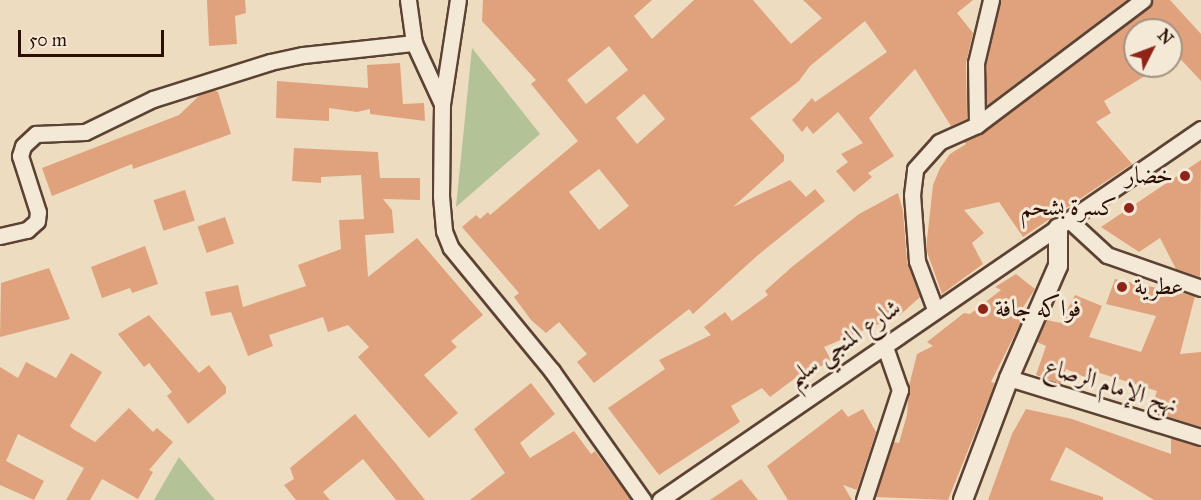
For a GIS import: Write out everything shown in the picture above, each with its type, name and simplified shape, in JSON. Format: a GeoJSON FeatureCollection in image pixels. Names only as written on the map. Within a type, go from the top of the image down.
{"type":"FeatureCollection","features":[{"type":"Feature","properties":{"kind":"street"},"geometry":{"type":"LineString","coordinates":[[408,0],[414,43],[442,104]]}},
{"type":"Feature","properties":{"kind":"street"},"geometry":{"type":"LineString","coordinates":[[458,0],[442,104],[441,196],[444,231],[451,248],[552,370],[644,500]]}},
{"type":"Feature","properties":{"kind":"street"},"geometry":{"type":"LineString","coordinates":[[977,125],[976,63],[991,0]]}},
{"type":"Feature","properties":{"kind":"street"},"geometry":{"type":"LineString","coordinates":[[935,309],[917,261],[912,195],[915,170],[939,142],[977,125],[1143,0]]}},
{"type":"Feature","properties":{"kind":"street"},"geometry":{"type":"LineString","coordinates":[[0,236],[27,230],[37,221],[38,212],[20,156],[23,146],[36,134],[85,132],[153,99],[270,62],[414,43]]}},
{"type":"Feature","properties":{"kind":"street","name":"شارع المنجي سليم"},"geometry":{"type":"LineString","coordinates":[[660,500],[935,309],[1199,133]]}},
{"type":"Feature","properties":{"kind":"street"},"geometry":{"type":"LineString","coordinates":[[963,500],[1009,378],[1058,266],[1063,224],[1107,255],[1201,288]]}},
{"type":"Feature","properties":{"kind":"street"},"geometry":{"type":"LineString","coordinates":[[864,500],[900,390],[884,344]]}},
{"type":"Feature","properties":{"kind":"street","name":"نهج الإمام الرصاع"},"geometry":{"type":"LineString","coordinates":[[1009,378],[1201,437]]}},
{"type":"Feature","properties":{"kind":"green space"},"geometry":{"type":"Polygon","coordinates":[[[472,48],[540,134],[456,207],[472,48]]]}},
{"type":"Feature","properties":{"kind":"green space"},"geometry":{"type":"Polygon","coordinates":[[[179,457],[215,500],[154,500],[179,457]]]}},
{"type":"Feature","properties":{"kind":"building"},"geometry":{"type":"Polygon","coordinates":[[[207,0],[245,0],[246,13],[235,16],[237,44],[209,46],[207,0]]]}},
{"type":"Feature","properties":{"kind":"building"},"geometry":{"type":"Polygon","coordinates":[[[483,0],[652,0],[634,16],[652,39],[694,0],[753,0],[791,44],[822,18],[803,0],[973,0],[957,13],[973,33],[966,63],[967,119],[951,126],[915,69],[869,118],[894,156],[868,173],[872,177],[854,192],[836,171],[848,162],[841,154],[863,143],[838,112],[813,134],[807,126],[802,132],[792,120],[812,98],[815,102],[887,52],[865,21],[810,66],[799,81],[750,118],[784,155],[784,161],[733,207],[790,180],[806,197],[815,189],[825,201],[758,255],[693,314],[689,309],[594,383],[577,362],[587,354],[559,322],[546,333],[531,320],[514,297],[519,293],[462,227],[476,215],[480,219],[488,212],[490,215],[578,141],[531,84],[536,80],[482,21],[483,0]],[[609,46],[567,80],[586,104],[628,70],[609,46]],[[644,94],[616,118],[637,144],[665,119],[644,94]],[[599,169],[569,192],[599,230],[629,206],[599,169]]]}},
{"type":"Feature","properties":{"kind":"building"},"geometry":{"type":"Polygon","coordinates":[[[1000,0],[1127,0],[986,106],[986,64],[1000,0]]]}},
{"type":"Feature","properties":{"kind":"building"},"geometry":{"type":"Polygon","coordinates":[[[1153,0],[1170,0],[1201,34],[1201,81],[1183,62],[1183,18],[1136,18],[1149,8],[1153,0]]]}},
{"type":"Feature","properties":{"kind":"building"},"geometry":{"type":"Polygon","coordinates":[[[1123,28],[1123,78],[1141,78],[1104,101],[1111,113],[1096,122],[1132,164],[1023,237],[999,202],[964,210],[984,233],[972,243],[983,264],[942,294],[926,249],[933,185],[940,168],[950,154],[966,144],[964,142],[983,133],[1123,28]]]}},
{"type":"Feature","properties":{"kind":"building"},"geometry":{"type":"Polygon","coordinates":[[[400,63],[403,104],[424,103],[425,121],[370,114],[370,109],[357,112],[329,108],[329,121],[276,118],[277,81],[368,88],[367,65],[400,63]]]}},
{"type":"Feature","properties":{"kind":"building"},"geometry":{"type":"Polygon","coordinates":[[[214,90],[218,92],[231,134],[133,169],[132,164],[52,196],[42,168],[179,115],[201,94],[214,90]]]}},
{"type":"Feature","properties":{"kind":"building"},"geometry":{"type":"Polygon","coordinates":[[[294,148],[378,152],[380,178],[420,178],[420,200],[383,199],[392,210],[394,233],[365,235],[368,277],[417,238],[483,315],[451,341],[457,347],[424,375],[458,413],[429,438],[358,357],[369,347],[348,325],[328,332],[323,317],[269,335],[273,346],[248,356],[231,312],[211,316],[205,292],[238,285],[243,307],[306,286],[298,265],[341,249],[339,220],[364,219],[361,175],[321,177],[321,183],[292,181],[294,148]]]}},
{"type":"Feature","properties":{"kind":"building"},"geometry":{"type":"Polygon","coordinates":[[[1201,160],[1200,277],[1176,269],[1160,238],[1139,252],[1101,227],[1201,160]]]}},
{"type":"Feature","properties":{"kind":"building"},"geometry":{"type":"Polygon","coordinates":[[[185,190],[195,220],[164,231],[154,200],[185,190]]]}},
{"type":"Feature","properties":{"kind":"building"},"geometry":{"type":"Polygon","coordinates":[[[898,193],[903,211],[907,262],[920,297],[900,315],[824,347],[831,360],[803,377],[802,373],[770,397],[762,388],[731,406],[740,422],[659,475],[608,408],[665,369],[659,360],[711,335],[704,327],[725,312],[732,321],[768,295],[765,291],[793,266],[859,214],[898,193]]]}},
{"type":"Feature","properties":{"kind":"building"},"geometry":{"type":"Polygon","coordinates":[[[225,217],[234,243],[207,253],[198,226],[225,217]]]}},
{"type":"Feature","properties":{"kind":"building"},"geometry":{"type":"Polygon","coordinates":[[[145,246],[158,284],[132,293],[130,288],[102,298],[91,267],[145,246]]]}},
{"type":"Feature","properties":{"kind":"building"},"geometry":{"type":"Polygon","coordinates":[[[49,268],[70,319],[0,337],[1,283],[49,268]]]}},
{"type":"Feature","properties":{"kind":"building"},"geometry":{"type":"Polygon","coordinates":[[[1016,274],[1035,289],[1020,312],[1025,314],[991,382],[995,383],[948,500],[875,497],[893,442],[899,443],[907,415],[909,386],[917,354],[933,346],[927,342],[964,313],[970,314],[1001,290],[995,287],[1016,274]]]}},
{"type":"Feature","properties":{"kind":"building"},"geometry":{"type":"Polygon","coordinates":[[[1115,279],[1195,296],[1180,354],[1201,352],[1201,427],[1150,411],[1157,391],[1090,370],[1087,378],[1066,369],[1061,384],[1036,375],[1046,346],[1037,342],[1047,320],[1060,323],[1075,295],[1102,306],[1089,337],[1141,352],[1156,316],[1106,304],[1115,279]]]}},
{"type":"Feature","properties":{"kind":"building"},"geometry":{"type":"Polygon","coordinates":[[[149,315],[199,373],[209,365],[226,387],[226,393],[188,424],[167,396],[172,392],[149,363],[144,367],[118,334],[149,315]]]}},
{"type":"Feature","properties":{"kind":"building"},"geometry":{"type":"Polygon","coordinates":[[[71,353],[102,372],[70,426],[73,429],[95,442],[129,408],[153,432],[157,428],[173,442],[149,470],[153,472],[138,499],[102,479],[90,500],[66,500],[84,468],[18,434],[6,461],[44,481],[34,500],[0,485],[0,367],[18,378],[26,362],[56,378],[71,353]]]}},
{"type":"Feature","properties":{"kind":"building"},"geometry":{"type":"Polygon","coordinates":[[[531,383],[555,414],[520,443],[530,458],[574,431],[591,454],[595,451],[631,500],[470,500],[505,473],[474,429],[531,383]]]}},
{"type":"Feature","properties":{"kind":"building"},"geometry":{"type":"Polygon","coordinates":[[[842,409],[848,417],[863,409],[876,432],[857,490],[843,485],[852,500],[788,500],[767,466],[842,409]]]}},
{"type":"Feature","properties":{"kind":"building"},"geometry":{"type":"Polygon","coordinates":[[[1026,409],[1072,419],[1171,454],[1171,438],[1201,447],[1201,500],[1154,500],[1066,447],[1050,480],[1103,497],[1103,500],[988,500],[1012,434],[1026,409]]]}},
{"type":"Feature","properties":{"kind":"building"},"geometry":{"type":"Polygon","coordinates":[[[355,414],[425,500],[396,500],[363,459],[323,492],[330,500],[296,500],[284,485],[294,479],[290,468],[355,414]]]}},
{"type":"Feature","properties":{"kind":"building"},"geometry":{"type":"Polygon","coordinates":[[[741,479],[758,500],[710,500],[741,479]]]}},
{"type":"Feature","properties":{"kind":"place","name":"خضار"},"geometry":{"type":"Point","coordinates":[1185,176]}},
{"type":"Feature","properties":{"kind":"place","name":"كسرة بشحم"},"geometry":{"type":"Point","coordinates":[1129,208]}},
{"type":"Feature","properties":{"kind":"place","name":"عطرية"},"geometry":{"type":"Point","coordinates":[1122,287]}},
{"type":"Feature","properties":{"kind":"place","name":"فواكه جافة"},"geometry":{"type":"Point","coordinates":[983,309]}}]}
